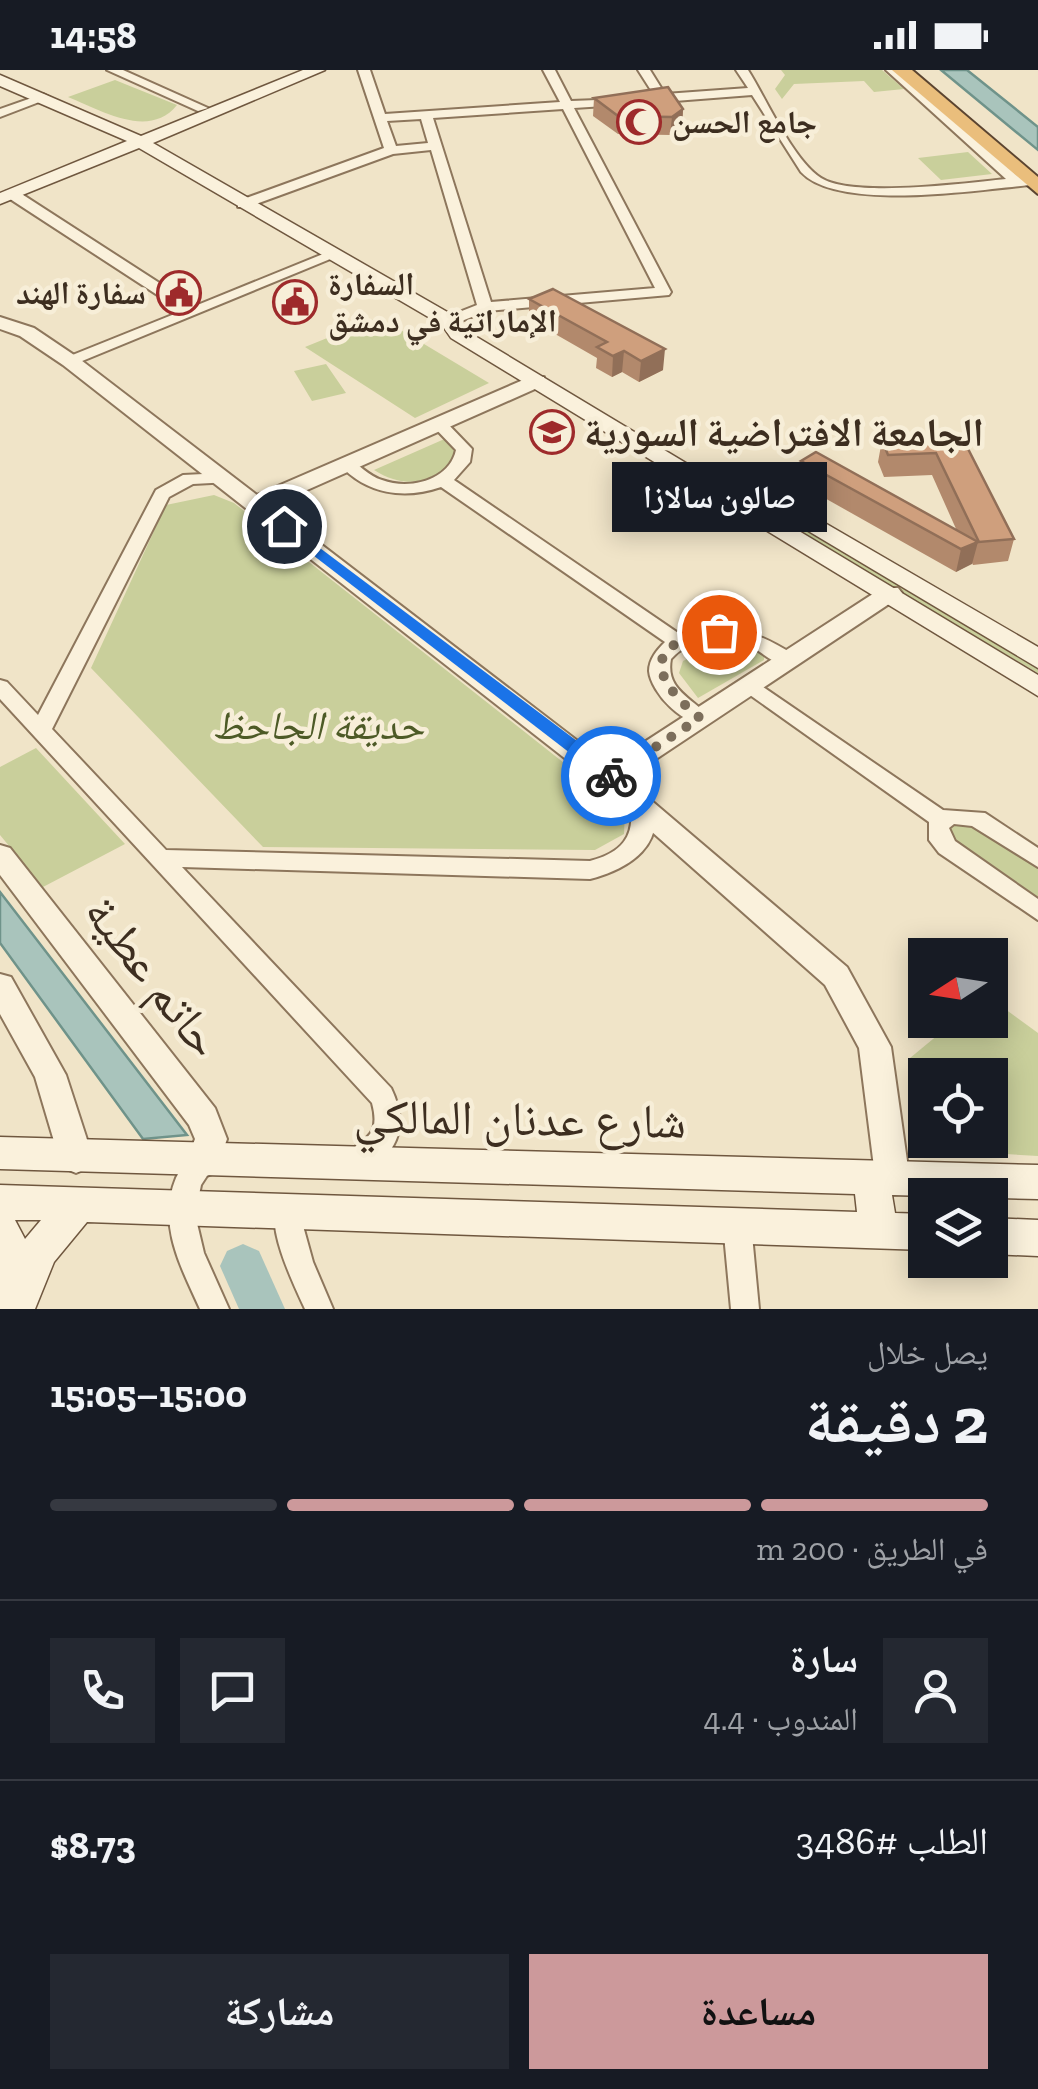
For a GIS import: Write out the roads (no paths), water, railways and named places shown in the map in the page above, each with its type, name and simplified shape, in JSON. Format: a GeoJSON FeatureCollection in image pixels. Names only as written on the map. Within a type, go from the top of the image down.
{"type":"FeatureCollection","features":[{"type":"Feature","properties":{"kind":"highway"},"geometry":{"type":"LineString","coordinates":[[901,70],[1031,179]]}},
{"type":"Feature","properties":{"kind":"highway"},"geometry":{"type":"LineString","coordinates":[[924,70],[1031,179]]}},
{"type":"Feature","properties":{"kind":"main road"},"geometry":{"type":"LineString","coordinates":[[4,193],[300,70]]}},
{"type":"Feature","properties":{"kind":"main road"},"geometry":{"type":"LineString","coordinates":[[133,138],[317,70]]}},
{"type":"Feature","properties":{"kind":"main road"},"geometry":{"type":"LineString","coordinates":[[0,80],[133,138],[449,321],[475,325],[1038,687]]}},
{"type":"Feature","properties":{"kind":"main road"},"geometry":{"type":"LineString","coordinates":[[449,321],[458,334],[536,381],[671,450],[1038,658]]}},
{"type":"Feature","properties":{"kind":"main road","name":"شارع عدنان المالكي"},"geometry":{"type":"LineString","coordinates":[[0,1152],[76,1158],[350,1164],[907,1205]]}},
{"type":"Feature","properties":{"kind":"main road","name":"شارع عدنان المالكي"},"geometry":{"type":"LineString","coordinates":[[0,1202],[737,1224],[907,1205],[1038,1182]]}},
{"type":"Feature","properties":{"kind":"main road"},"geometry":{"type":"LineString","coordinates":[[16,1305],[39,1252],[78,1204]]}},
{"type":"Feature","properties":{"kind":"main road"},"geometry":{"type":"LineString","coordinates":[[0,1229],[12,1253],[16,1305]]}},
{"type":"Feature","properties":{"kind":"main road"},"geometry":{"type":"LineString","coordinates":[[1008,1237],[1038,1238]]}},
{"type":"Feature","properties":{"kind":"street"},"geometry":{"type":"LineString","coordinates":[[364,70],[391,150]]}},
{"type":"Feature","properties":{"kind":"street"},"geometry":{"type":"LineString","coordinates":[[449,321],[485,307],[664,292],[549,70]]}},
{"type":"Feature","properties":{"kind":"street"},"geometry":{"type":"LineString","coordinates":[[644,70],[662,98]]}},
{"type":"Feature","properties":{"kind":"street"},"geometry":{"type":"LineString","coordinates":[[742,70],[806,168],[825,187],[862,192],[1031,179]]}},
{"type":"Feature","properties":{"kind":"street"},"geometry":{"type":"LineString","coordinates":[[892,70],[1031,179]]}},
{"type":"Feature","properties":{"kind":"street"},"geometry":{"type":"LineString","coordinates":[[115,72],[206,106]]}},
{"type":"Feature","properties":{"kind":"street"},"geometry":{"type":"LineString","coordinates":[[380,118],[757,92]]}},
{"type":"Feature","properties":{"kind":"street"},"geometry":{"type":"LineString","coordinates":[[0,112],[43,97]]}},
{"type":"Feature","properties":{"kind":"street"},"geometry":{"type":"LineString","coordinates":[[426,115],[485,307]]}},
{"type":"Feature","properties":{"kind":"street"},"geometry":{"type":"LineString","coordinates":[[243,204],[391,150],[437,146]]}},
{"type":"Feature","properties":{"kind":"street"},"geometry":{"type":"LineString","coordinates":[[4,193],[194,311]]}},
{"type":"Feature","properties":{"kind":"street"},"geometry":{"type":"LineString","coordinates":[[70,361],[333,255]]}},
{"type":"Feature","properties":{"kind":"street"},"geometry":{"type":"LineString","coordinates":[[0,323],[27,332],[70,361],[224,478],[641,804],[836,976],[875,1046],[907,1205]]}},
{"type":"Feature","properties":{"kind":"street"},"geometry":{"type":"LineString","coordinates":[[256,504],[536,381]]}},
{"type":"Feature","properties":{"kind":"street"},"geometry":{"type":"LineString","coordinates":[[347,464],[373,483],[391,488],[442,480],[456,471],[464,458],[464,449],[439,424]]}},
{"type":"Feature","properties":{"kind":"street"},"geometry":{"type":"LineString","coordinates":[[41,730],[162,494],[189,478],[224,478]]}},
{"type":"Feature","properties":{"kind":"street"},"geometry":{"type":"LineString","coordinates":[[442,480],[678,642]]}},
{"type":"Feature","properties":{"kind":"street"},"geometry":{"type":"LineString","coordinates":[[608,778],[890,593]]}},
{"type":"Feature","properties":{"kind":"street"},"geometry":{"type":"LineString","coordinates":[[700,718],[664,684],[660,669],[664,654],[678,642],[719,632],[740,634],[787,660]]}},
{"type":"Feature","properties":{"kind":"street"},"geometry":{"type":"LineString","coordinates":[[750,685],[942,820]]}},
{"type":"Feature","properties":{"kind":"street"},"geometry":{"type":"LineString","coordinates":[[0,686],[382,1096],[390,1110],[384,1139],[375,1150],[350,1164]]}},
{"type":"Feature","properties":{"kind":"street"},"geometry":{"type":"LineString","coordinates":[[160,858],[590,870],[621,860],[632,851],[645,828],[641,804]]}},
{"type":"Feature","properties":{"kind":"street"},"geometry":{"type":"LineString","coordinates":[[942,820],[958,815],[976,820],[1038,860]]}},
{"type":"Feature","properties":{"kind":"street"},"geometry":{"type":"LineString","coordinates":[[942,820],[937,833],[947,847],[1038,910]]}},
{"type":"Feature","properties":{"kind":"street","name":"حاتم عطية"},"geometry":{"type":"LineString","coordinates":[[0,855],[203,1118],[211,1140],[203,1162]]}},
{"type":"Feature","properties":{"kind":"street"},"geometry":{"type":"LineString","coordinates":[[0,986],[50,1075],[76,1158]]}},
{"type":"Feature","properties":{"kind":"street"},"geometry":{"type":"LineString","coordinates":[[203,1162],[186,1183],[181,1208],[184,1237],[215,1309]]}},
{"type":"Feature","properties":{"kind":"street"},"geometry":{"type":"LineString","coordinates":[[287,1213],[299,1262],[319,1309]]}},
{"type":"Feature","properties":{"kind":"street"},"geometry":{"type":"LineString","coordinates":[[737,1224],[745,1309]]}},
{"type":"Feature","properties":{"kind":"water"},"geometry":{"type":"Polygon","coordinates":[[[941,70],[967,70],[1038,127],[1038,150],[941,70]]]}},
{"type":"Feature","properties":{"kind":"water"},"geometry":{"type":"Polygon","coordinates":[[[0,892],[187,1135],[143,1139],[0,943],[0,892]]]}},
{"type":"Feature","properties":{"kind":"waterway"},"geometry":{"type":"LineString","coordinates":[[243,1266],[262,1309]]}},
{"type":"Feature","properties":{"kind":"place","name":"جامع الحسن"},"geometry":{"type":"Point","coordinates":[639,122]}},
{"type":"Feature","properties":{"kind":"place","name":"سفارة الهند"},"geometry":{"type":"Point","coordinates":[179,293]}},
{"type":"Feature","properties":{"kind":"place","name":"السفارة الإماراتية في دمشق"},"geometry":{"type":"Point","coordinates":[295,302]}},
{"type":"Feature","properties":{"kind":"place","name":"الجامعة الافتراضية السورية"},"geometry":{"type":"Point","coordinates":[552,432]}},
{"type":"Feature","properties":{"kind":"place","name":"صالون سالازا"},"geometry":{"type":"Point","coordinates":[719,632]}},
{"type":"Feature","properties":{"kind":"park label","name":"حديقة الجاحظ"},"geometry":{"type":"Point","coordinates":[318,725]}}]}
